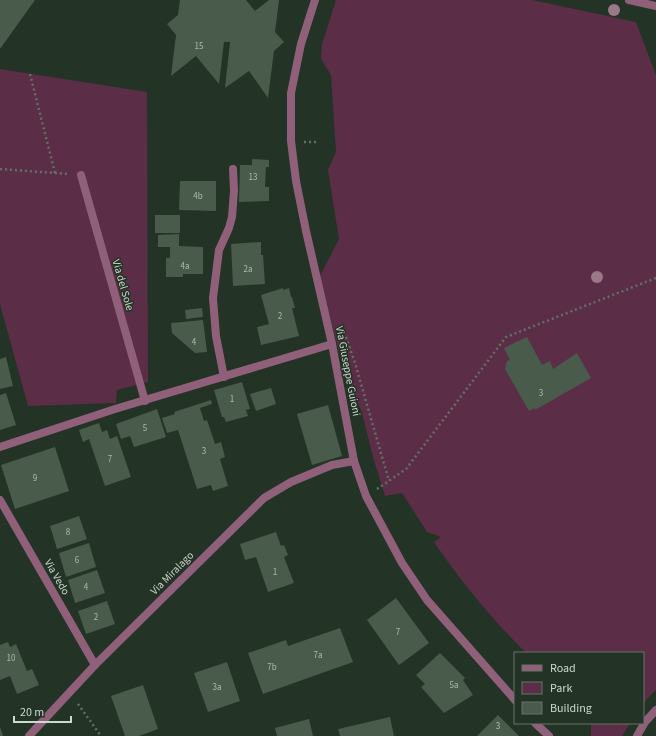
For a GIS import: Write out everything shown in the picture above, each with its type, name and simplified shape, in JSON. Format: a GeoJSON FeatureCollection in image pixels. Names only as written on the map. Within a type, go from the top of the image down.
{"type":"FeatureCollection","features":[{"type":"Feature","properties":{"kind":"street","name":"Via Giuseppe Guioni"},"geometry":{"type":"LineString","coordinates":[[315,0],[301,44],[291,93],[291,141],[296,181],[332,344],[354,461],[366,496],[402,563],[427,600],[514,699]]}},
{"type":"Feature","properties":{"kind":"street"},"geometry":{"type":"LineString","coordinates":[[629,0],[656,6]]}},
{"type":"Feature","properties":{"kind":"street"},"geometry":{"type":"LineString","coordinates":[[224,377],[216,336],[213,298],[219,250],[229,228],[232,217],[234,191],[232,169]]}},
{"type":"Feature","properties":{"kind":"street","name":"Via del Sole"},"geometry":{"type":"LineString","coordinates":[[81,175],[145,401]]}},
{"type":"Feature","properties":{"kind":"street"},"geometry":{"type":"LineString","coordinates":[[0,447],[332,344]]}},
{"type":"Feature","properties":{"kind":"street","name":"Via Miralago"},"geometry":{"type":"LineString","coordinates":[[29,736],[95,665],[264,498],[291,482],[332,465],[354,461]]}},
{"type":"Feature","properties":{"kind":"street","name":"Via Vedo"},"geometry":{"type":"LineString","coordinates":[[0,500],[95,665]]}},
{"type":"Feature","properties":{"kind":"street"},"geometry":{"type":"LineString","coordinates":[[644,724],[656,710]]}},
{"type":"Feature","properties":{"kind":"street"},"geometry":{"type":"LineString","coordinates":[[536,724],[549,736]]}},
{"type":"Feature","properties":{"kind":"street"},"geometry":{"type":"LineString","coordinates":[[637,736],[644,724]]}},
{"type":"Feature","properties":{"kind":"path"},"geometry":{"type":"LineString","coordinates":[[30,74],[55,173]]}},
{"type":"Feature","properties":{"kind":"path"},"geometry":{"type":"LineString","coordinates":[[0,169],[81,175]]}},
{"type":"Feature","properties":{"kind":"path"},"geometry":{"type":"LineString","coordinates":[[366,496],[406,469],[506,337],[656,278]]}},
{"type":"Feature","properties":{"kind":"path"},"geometry":{"type":"LineString","coordinates":[[345,333],[389,481]]}},
{"type":"Feature","properties":{"kind":"path"},"geometry":{"type":"LineString","coordinates":[[70,692],[101,736]]}},
{"type":"Feature","properties":{"kind":"green space"},"geometry":{"type":"Polygon","coordinates":[[[336,0],[532,0],[636,22],[656,75],[656,690],[644,702],[644,652],[525,652],[501,627],[466,586],[434,542],[441,537],[427,532],[402,493],[385,496],[362,413],[341,359],[319,278],[339,239],[328,170],[336,152],[331,75],[321,59],[322,44],[336,0]]]}},
{"type":"Feature","properties":{"kind":"green space"},"geometry":{"type":"Polygon","coordinates":[[[0,69],[147,92],[148,382],[117,390],[116,403],[28,406],[0,304],[0,69]]]}},
{"type":"Feature","properties":{"kind":"green space"},"geometry":{"type":"Polygon","coordinates":[[[591,724],[629,724],[622,736],[591,736],[591,724]]]}},
{"type":"Feature","properties":{"kind":"building"},"geometry":{"type":"Polygon","coordinates":[[[0,0],[35,0],[0,49],[0,0]]]}},
{"type":"Feature","properties":{"kind":"building"},"geometry":{"type":"Polygon","coordinates":[[[180,0],[246,0],[255,11],[269,0],[279,0],[275,32],[284,42],[274,51],[268,98],[249,71],[225,88],[230,42],[224,42],[219,84],[196,56],[171,76],[176,35],[167,24],[178,15],[180,0]]]}},
{"type":"Feature","properties":{"kind":"building"},"geometry":{"type":"Polygon","coordinates":[[[252,159],[269,160],[269,167],[266,167],[265,187],[269,187],[269,201],[239,202],[240,165],[252,165],[252,159]]]}},
{"type":"Feature","properties":{"kind":"building"},"geometry":{"type":"Polygon","coordinates":[[[180,181],[216,181],[216,211],[179,210],[180,181]]]}},
{"type":"Feature","properties":{"kind":"building"},"geometry":{"type":"Polygon","coordinates":[[[155,215],[180,215],[180,233],[155,233],[155,215]]]}},
{"type":"Feature","properties":{"kind":"building"},"geometry":{"type":"Polygon","coordinates":[[[179,234],[179,246],[203,247],[203,274],[183,274],[183,277],[166,277],[166,258],[170,258],[170,247],[158,247],[158,235],[179,234]]]}},
{"type":"Feature","properties":{"kind":"building"},"geometry":{"type":"Polygon","coordinates":[[[261,242],[261,255],[263,255],[265,284],[233,286],[231,244],[261,242]]]}},
{"type":"Feature","properties":{"kind":"building"},"geometry":{"type":"Polygon","coordinates":[[[283,288],[283,290],[289,288],[292,297],[295,308],[292,308],[299,336],[261,345],[257,327],[269,324],[261,295],[283,288]]]}},
{"type":"Feature","properties":{"kind":"building"},"geometry":{"type":"Polygon","coordinates":[[[202,308],[203,317],[186,319],[185,310],[202,308]]]}},
{"type":"Feature","properties":{"kind":"building"},"geometry":{"type":"Polygon","coordinates":[[[203,320],[207,352],[195,353],[172,333],[171,323],[203,320]]]}},
{"type":"Feature","properties":{"kind":"building"},"geometry":{"type":"Polygon","coordinates":[[[527,337],[542,365],[550,361],[553,369],[577,353],[591,378],[535,410],[535,408],[529,411],[505,369],[507,361],[510,360],[504,348],[527,337]]]}},
{"type":"Feature","properties":{"kind":"building"},"geometry":{"type":"Polygon","coordinates":[[[6,357],[13,386],[0,389],[0,359],[6,357]]]}},
{"type":"Feature","properties":{"kind":"building"},"geometry":{"type":"Polygon","coordinates":[[[242,382],[250,409],[246,410],[248,416],[226,422],[224,417],[222,417],[214,390],[242,382]]]}},
{"type":"Feature","properties":{"kind":"building"},"geometry":{"type":"Polygon","coordinates":[[[271,388],[276,404],[256,411],[250,394],[271,388]]]}},
{"type":"Feature","properties":{"kind":"building"},"geometry":{"type":"Polygon","coordinates":[[[6,393],[16,425],[0,430],[0,395],[6,393]]]}},
{"type":"Feature","properties":{"kind":"building"},"geometry":{"type":"Polygon","coordinates":[[[211,400],[212,404],[200,408],[204,421],[207,420],[215,444],[221,442],[225,457],[220,459],[228,486],[213,491],[211,485],[197,489],[178,430],[167,433],[162,418],[175,414],[174,412],[211,400]]]}},
{"type":"Feature","properties":{"kind":"building"},"geometry":{"type":"Polygon","coordinates":[[[328,405],[342,456],[312,465],[297,414],[328,405]]]}},
{"type":"Feature","properties":{"kind":"building"},"geometry":{"type":"Polygon","coordinates":[[[157,409],[166,437],[134,447],[130,436],[121,439],[116,424],[157,409]]]}},
{"type":"Feature","properties":{"kind":"building"},"geometry":{"type":"Polygon","coordinates":[[[99,423],[102,432],[107,430],[110,439],[117,436],[131,477],[105,486],[89,439],[83,442],[79,430],[99,423]]]}},
{"type":"Feature","properties":{"kind":"building"},"geometry":{"type":"Polygon","coordinates":[[[55,447],[69,491],[15,509],[1,465],[55,447]]]}},
{"type":"Feature","properties":{"kind":"building"},"geometry":{"type":"Polygon","coordinates":[[[79,516],[87,539],[57,549],[50,526],[79,516]]]}},
{"type":"Feature","properties":{"kind":"building"},"geometry":{"type":"Polygon","coordinates":[[[276,532],[281,546],[284,545],[288,555],[284,557],[294,583],[268,592],[256,557],[245,560],[240,544],[276,532]]]}},
{"type":"Feature","properties":{"kind":"building"},"geometry":{"type":"Polygon","coordinates":[[[89,543],[96,567],[66,577],[59,553],[89,543]]]}},
{"type":"Feature","properties":{"kind":"building"},"geometry":{"type":"Polygon","coordinates":[[[97,570],[105,593],[75,603],[68,580],[97,570]]]}},
{"type":"Feature","properties":{"kind":"building"},"geometry":{"type":"Polygon","coordinates":[[[396,598],[429,643],[399,665],[367,620],[396,598]]]}},
{"type":"Feature","properties":{"kind":"building"},"geometry":{"type":"Polygon","coordinates":[[[107,601],[115,624],[86,634],[78,611],[107,601]]]}},
{"type":"Feature","properties":{"kind":"building"},"geometry":{"type":"Polygon","coordinates":[[[340,628],[353,662],[263,694],[248,653],[286,640],[288,646],[340,628]]]}},
{"type":"Feature","properties":{"kind":"building"},"geometry":{"type":"Polygon","coordinates":[[[8,642],[10,647],[16,644],[27,671],[32,669],[39,685],[17,694],[10,676],[0,680],[0,645],[8,642]]]}},
{"type":"Feature","properties":{"kind":"building"},"geometry":{"type":"Polygon","coordinates":[[[440,653],[465,678],[463,680],[473,695],[444,713],[421,687],[425,684],[416,675],[440,653]]]}},
{"type":"Feature","properties":{"kind":"building"},"geometry":{"type":"Polygon","coordinates":[[[227,662],[240,701],[208,712],[194,673],[227,662]]]}},
{"type":"Feature","properties":{"kind":"building"},"geometry":{"type":"Polygon","coordinates":[[[143,685],[158,729],[139,736],[125,736],[111,696],[143,685]]]}},
{"type":"Feature","properties":{"kind":"building"},"geometry":{"type":"Polygon","coordinates":[[[498,715],[519,736],[477,736],[498,715]]]}},
{"type":"Feature","properties":{"kind":"building"},"geometry":{"type":"Polygon","coordinates":[[[390,717],[394,736],[340,736],[338,729],[390,717]]]}},
{"type":"Feature","properties":{"kind":"building"},"geometry":{"type":"Polygon","coordinates":[[[309,719],[313,736],[277,736],[275,728],[309,719]]]}},
{"type":"Feature","properties":{"kind":"building"},"geometry":{"type":"Polygon","coordinates":[[[0,727],[3,736],[0,736],[0,727]]]}}]}
